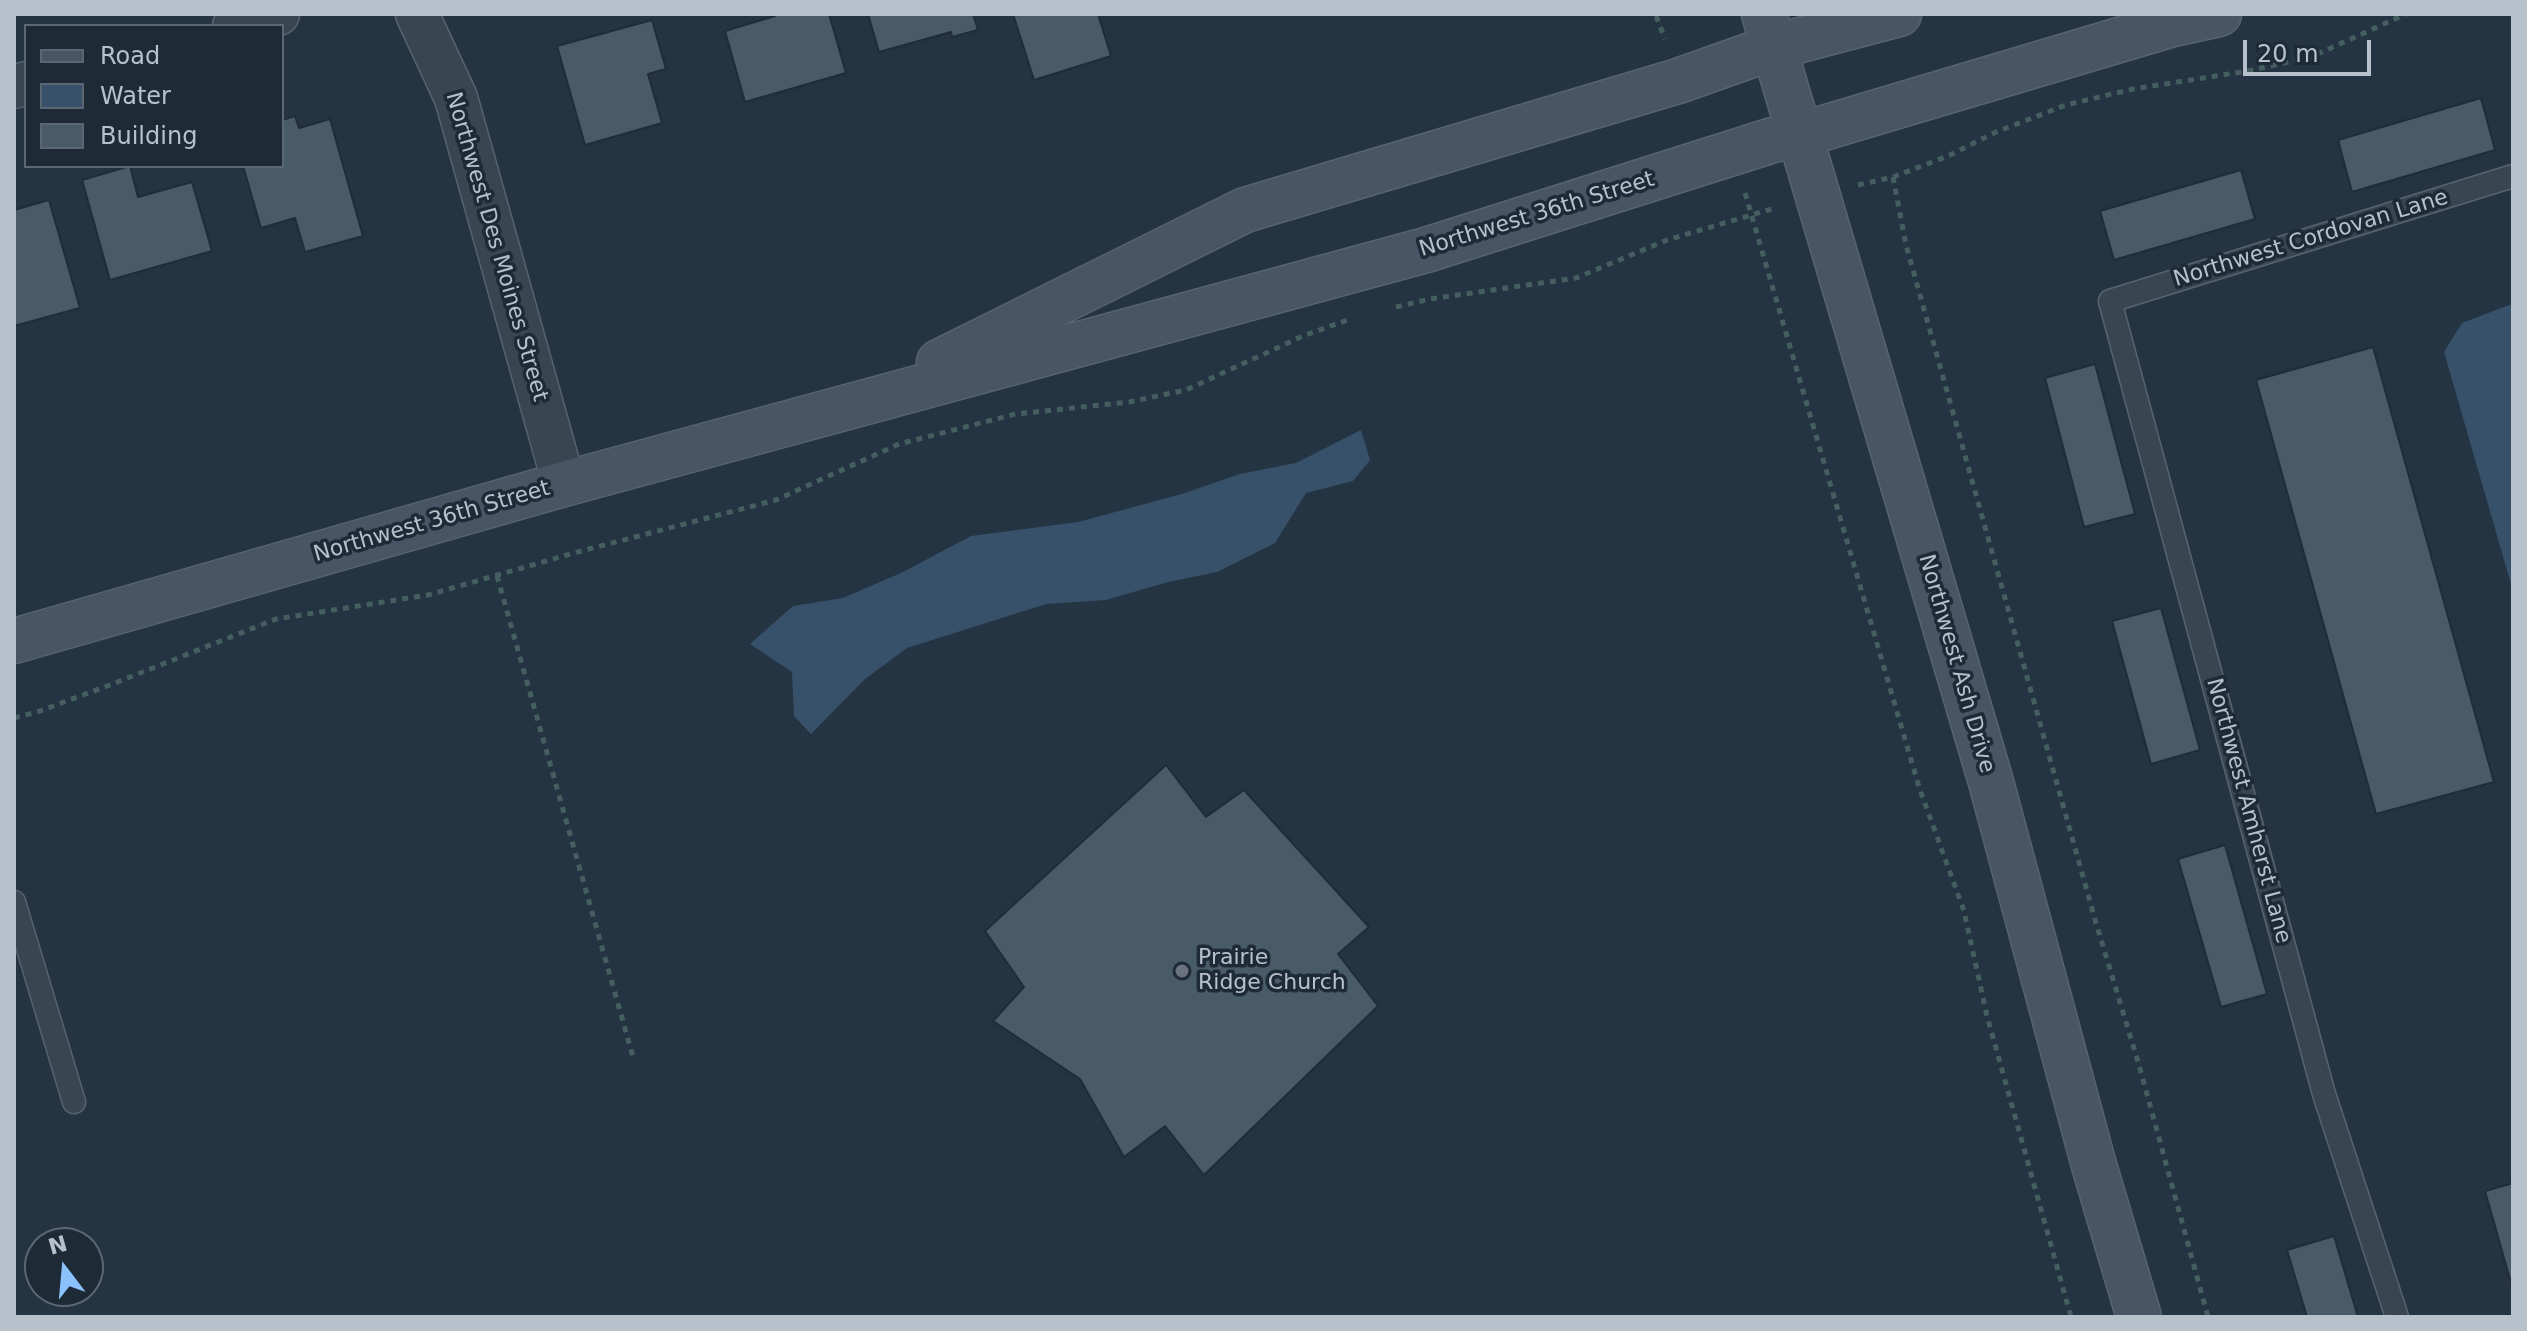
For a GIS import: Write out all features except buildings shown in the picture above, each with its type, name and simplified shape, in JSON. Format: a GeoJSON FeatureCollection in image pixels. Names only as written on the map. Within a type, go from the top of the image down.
{"type":"FeatureCollection","features":[{"type":"Feature","properties":{"kind":"main road","name":"Northwest 36th Street"},"geometry":{"type":"LineString","coordinates":[[851,406],[1245,210],[1678,81],[1769,31],[1899,14]]}},
{"type":"Feature","properties":{"kind":"main road","name":"Northwest 36th Street"},"geometry":{"type":"LineString","coordinates":[[14,641],[564,484],[1426,250],[1773,140],[1800,135],[2173,24],[2219,14]]}},
{"type":"Feature","properties":{"kind":"main road","name":"Northwest Ash Drive"},"geometry":{"type":"LineString","coordinates":[[1769,31],[1991,782],[2093,1162],[2139,1317]]}},
{"type":"Feature","properties":{"kind":"street"},"geometry":{"type":"LineString","coordinates":[[241,24],[278,14]]}},
{"type":"Feature","properties":{"kind":"street","name":"Northwest Des Moines Street"},"geometry":{"type":"LineString","coordinates":[[417,14],[456,98],[564,484]]}},
{"type":"Feature","properties":{"kind":"lane","name":"Northwest Cordovan Lane"},"geometry":{"type":"LineString","coordinates":[[2110,301],[2513,176]]}},
{"type":"Feature","properties":{"kind":"lane","name":"Northwest Amherst Lane"},"geometry":{"type":"LineString","coordinates":[[2110,301],[2324,1094],[2397,1317]]}},
{"type":"Feature","properties":{"kind":"lane"},"geometry":{"type":"LineString","coordinates":[[14,902],[74,1102]]}},
{"type":"Feature","properties":{"kind":"path"},"geometry":{"type":"LineString","coordinates":[[1390,309],[1430,299],[1576,278],[1667,240],[1893,177],[2066,105],[2133,89],[2248,71],[2311,57],[2406,14]]}},
{"type":"Feature","properties":{"kind":"path"},"geometry":{"type":"LineString","coordinates":[[1656,16],[1678,81]]}},
{"type":"Feature","properties":{"kind":"path"},"geometry":{"type":"LineString","coordinates":[[1733,154],[1919,787],[1964,911],[1987,1016],[2071,1317]]}},
{"type":"Feature","properties":{"kind":"path"},"geometry":{"type":"LineString","coordinates":[[1893,177],[1906,245],[1935,350],[2208,1317]]}},
{"type":"Feature","properties":{"kind":"path"},"geometry":{"type":"LineString","coordinates":[[14,718],[40,711],[276,619],[428,595],[776,500],[899,444],[1016,414],[1129,402],[1186,390],[1305,335],[1349,320]]}},
{"type":"Feature","properties":{"kind":"path"},"geometry":{"type":"LineString","coordinates":[[497,576],[633,1057]]}},
{"type":"Feature","properties":{"kind":"water"},"geometry":{"type":"Polygon","coordinates":[[[2513,305],[2513,591],[2444,352],[2462,323],[2513,305]]]}},
{"type":"Feature","properties":{"kind":"water"},"geometry":{"type":"Polygon","coordinates":[[[1361,430],[1370,460],[1353,481],[1306,493],[1275,543],[1217,572],[1106,600],[1046,604],[907,648],[865,679],[811,734],[794,716],[792,672],[750,644],[793,606],[843,598],[903,572],[971,536],[1078,522],[1182,494],[1240,474],[1296,463],[1361,430]]]}},
{"type":"Feature","properties":{"kind":"place","name":"Prairie Ridge Church"},"geometry":{"type":"Point","coordinates":[1182,971]}}]}
